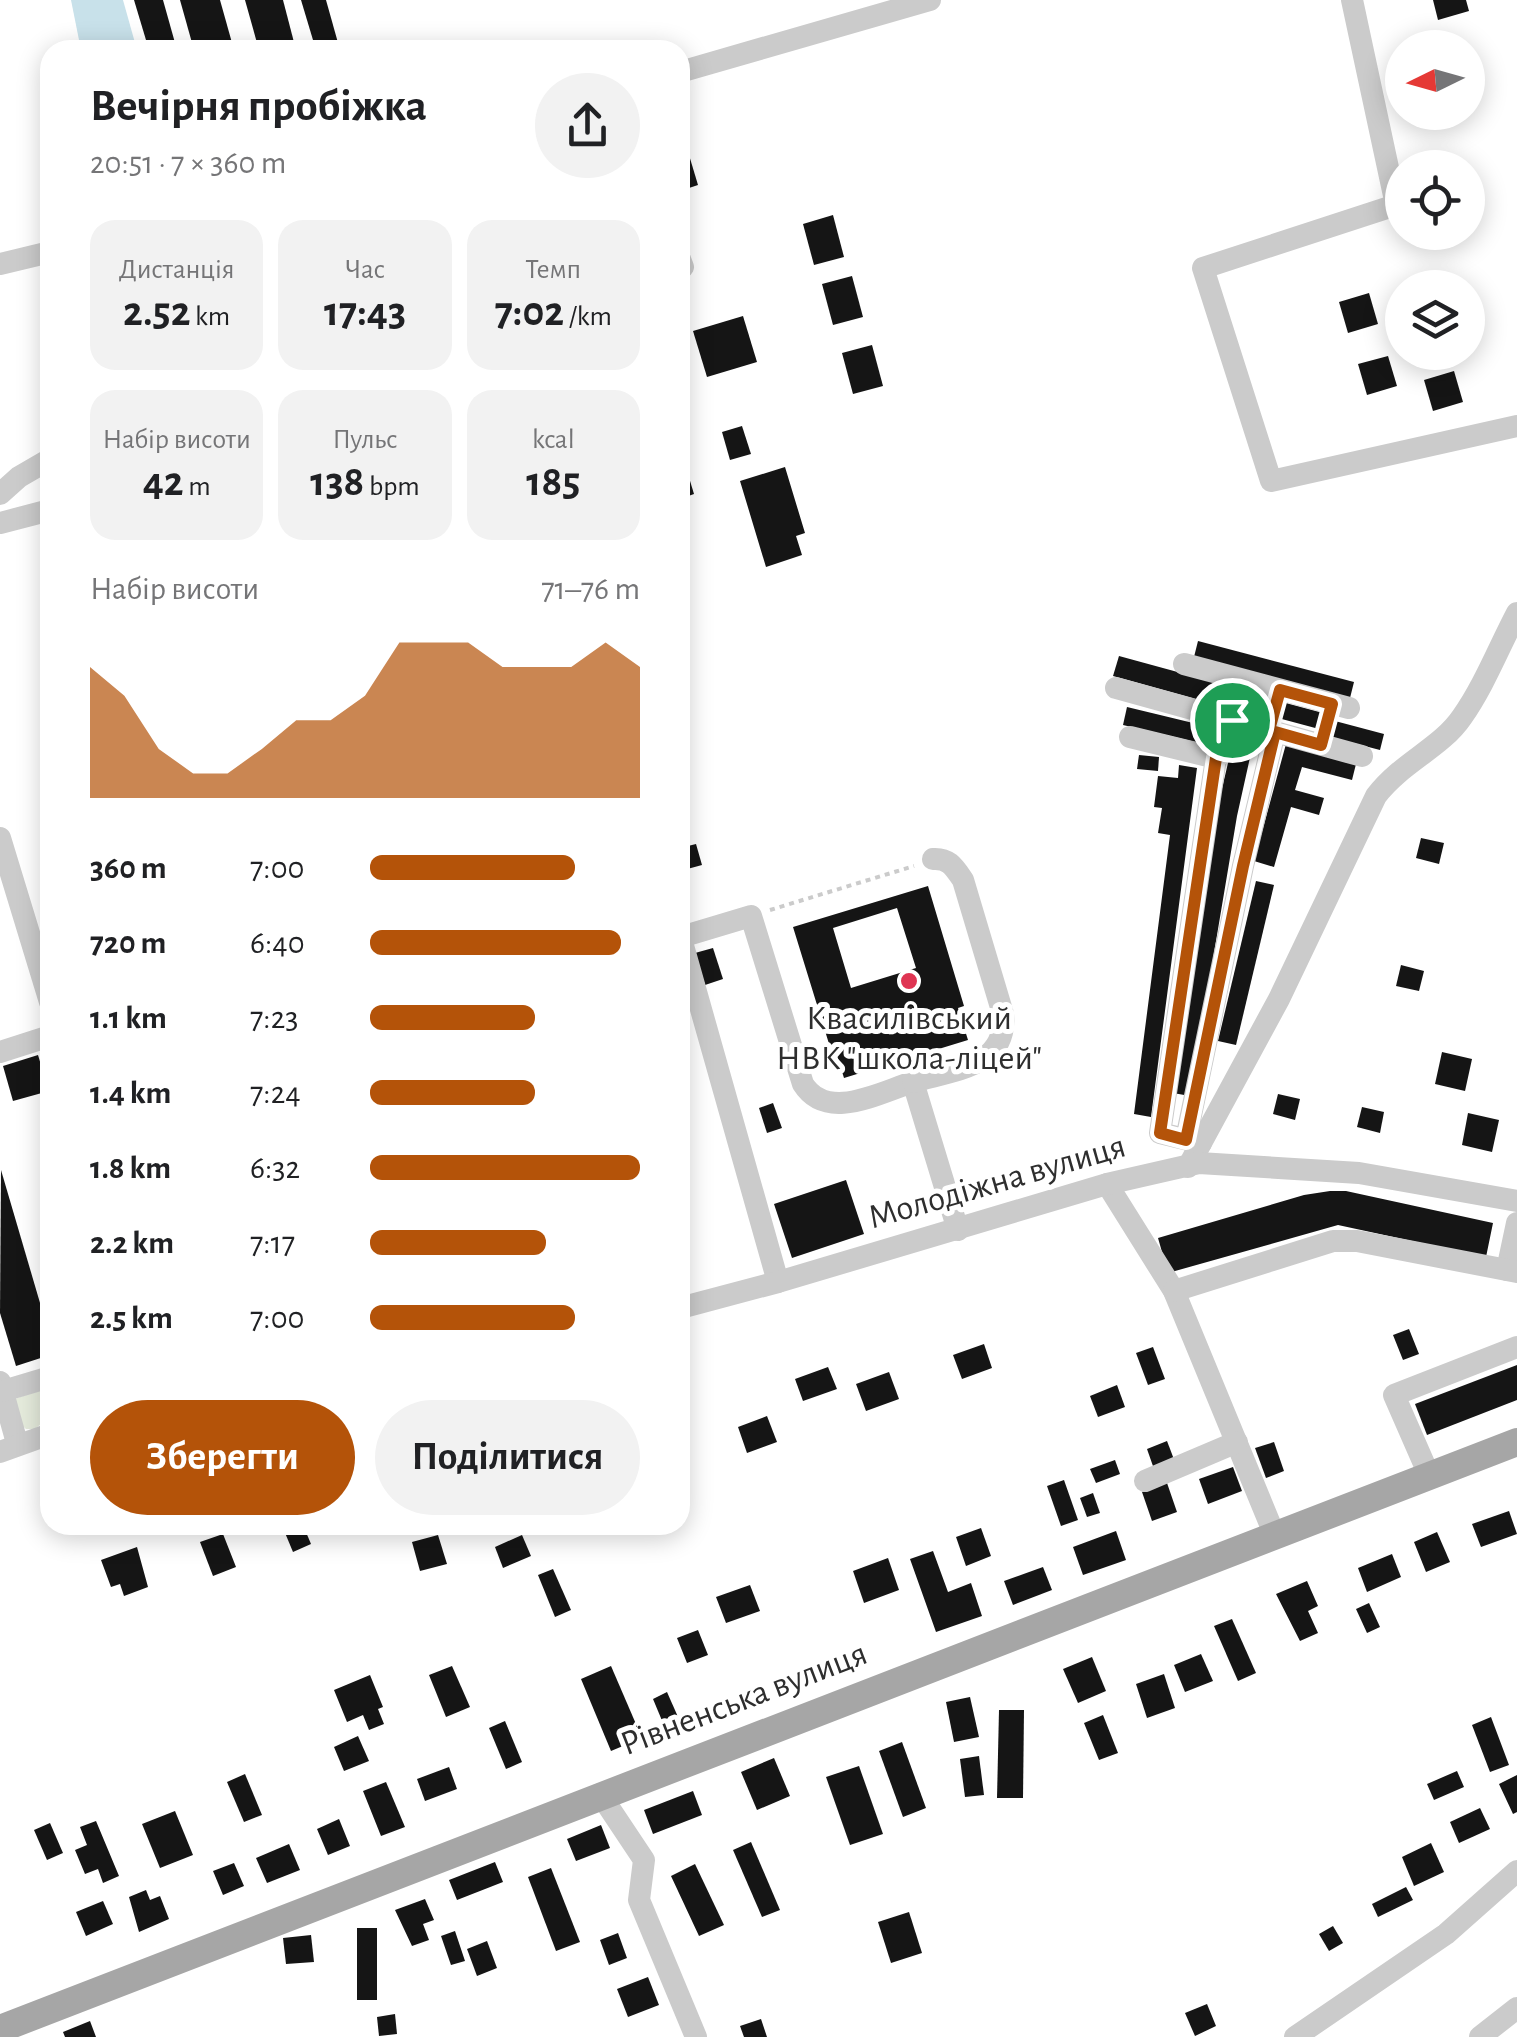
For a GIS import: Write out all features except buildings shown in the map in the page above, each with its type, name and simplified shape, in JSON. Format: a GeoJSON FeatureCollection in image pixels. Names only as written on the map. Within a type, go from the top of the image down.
{"type":"FeatureCollection","features":[{"type":"Feature","properties":{"kind":"main road","name":"Рівненська вулиця"},"geometry":{"type":"LineString","coordinates":[[0,2029],[1517,1442]]}},
{"type":"Feature","properties":{"kind":"street"},"geometry":{"type":"LineString","coordinates":[[690,69],[930,0]]}},
{"type":"Feature","properties":{"kind":"street"},"geometry":{"type":"LineString","coordinates":[[1352,0],[1396,205],[1203,268],[1271,481],[1517,426]]}},
{"type":"Feature","properties":{"kind":"street"},"geometry":{"type":"LineString","coordinates":[[0,264],[40,254]]}},
{"type":"Feature","properties":{"kind":"street"},"geometry":{"type":"LineString","coordinates":[[0,494],[40,465]]}},
{"type":"Feature","properties":{"kind":"street"},"geometry":{"type":"LineString","coordinates":[[0,523],[40,513]]}},
{"type":"Feature","properties":{"kind":"street"},"geometry":{"type":"LineString","coordinates":[[1194,1141],[1279,1000],[1376,796],[1390,778],[1462,718],[1517,613]]}},
{"type":"Feature","properties":{"kind":"street"},"geometry":{"type":"LineString","coordinates":[[1184,664],[1341,706],[1321,745]]}},
{"type":"Feature","properties":{"kind":"street"},"geometry":{"type":"LineString","coordinates":[[1116,688],[1362,756]]}},
{"type":"Feature","properties":{"kind":"street"},"geometry":{"type":"LineString","coordinates":[[1188,1167],[1280,690]]}},
{"type":"Feature","properties":{"kind":"street"},"geometry":{"type":"LineString","coordinates":[[1130,736],[1216,758],[1223,754],[1232,720]]}},
{"type":"Feature","properties":{"kind":"street"},"geometry":{"type":"LineString","coordinates":[[1194,1141],[1160,1133],[1216,758]]}},
{"type":"Feature","properties":{"kind":"street"},"geometry":{"type":"LineString","coordinates":[[0,838],[40,969]]}},
{"type":"Feature","properties":{"kind":"street"},"geometry":{"type":"LineString","coordinates":[[690,933],[751,916],[810,1096],[832,1105],[913,1082],[986,1057],[999,1047],[1004,1032],[1003,1014],[963,880],[943,858],[932,860]]}},
{"type":"Feature","properties":{"kind":"street"},"geometry":{"type":"LineString","coordinates":[[690,971],[778,1282]]}},
{"type":"Feature","properties":{"kind":"street"},"geometry":{"type":"LineString","coordinates":[[0,1052],[40,1039]]}},
{"type":"Feature","properties":{"kind":"street"},"geometry":{"type":"LineString","coordinates":[[913,1082],[958,1230]]}},
{"type":"Feature","properties":{"kind":"street","name":"Молодіжна вулиця"},"geometry":{"type":"LineString","coordinates":[[690,1305],[1107,1184],[1200,1164],[1359,1172],[1517,1201]]}},
{"type":"Feature","properties":{"kind":"street"},"geometry":{"type":"LineString","coordinates":[[1107,1184],[1174,1291],[1275,1536]]}},
{"type":"Feature","properties":{"kind":"street"},"geometry":{"type":"LineString","coordinates":[[1174,1291],[1333,1241],[1358,1242],[1512,1271],[1517,1223]]}},
{"type":"Feature","properties":{"kind":"street"},"geometry":{"type":"LineString","coordinates":[[1429,1475],[1394,1395],[1517,1347]]}},
{"type":"Feature","properties":{"kind":"street"},"geometry":{"type":"LineString","coordinates":[[40,1379],[1,1387],[9,1448],[40,1437]]}},
{"type":"Feature","properties":{"kind":"street"},"geometry":{"type":"LineString","coordinates":[[1145,1481],[1237,1442]]}},
{"type":"Feature","properties":{"kind":"street"},"geometry":{"type":"LineString","coordinates":[[600,1794],[644,1860],[639,1900],[696,2037]]}},
{"type":"Feature","properties":{"kind":"street"},"geometry":{"type":"LineString","coordinates":[[1294,2037],[1446,1934],[1517,1871]]}},
{"type":"Feature","properties":{"kind":"street"},"geometry":{"type":"LineString","coordinates":[[1480,2037],[1517,2008]]}},
{"type":"Feature","properties":{"kind":"path"},"geometry":{"type":"LineString","coordinates":[[751,916],[932,860]]}},
{"type":"Feature","properties":{"kind":"green space"},"geometry":{"type":"Polygon","coordinates":[[[40,1390],[40,1425],[35,1429],[26,1429],[19,1423],[15,1399],[40,1390]]]}},
{"type":"Feature","properties":{"kind":"water"},"geometry":{"type":"Polygon","coordinates":[[[71,0],[123,0],[134,40],[79,40],[71,0]]]}},
{"type":"Feature","properties":{"kind":"place","name":"Квасилівський НВК \"школа-ліцей\""},"geometry":{"type":"Point","coordinates":[909,981]}},
{"type":"Feature","properties":{"kind":"route"},"geometry":{"type":"LineString","coordinates":[[1280,690],[1332,704],[1321,745],[1275,732],[1186,1140],[1160,1133],[1216,758],[1223,754],[1232,720],[1269,730],[1280,690]]}}]}
